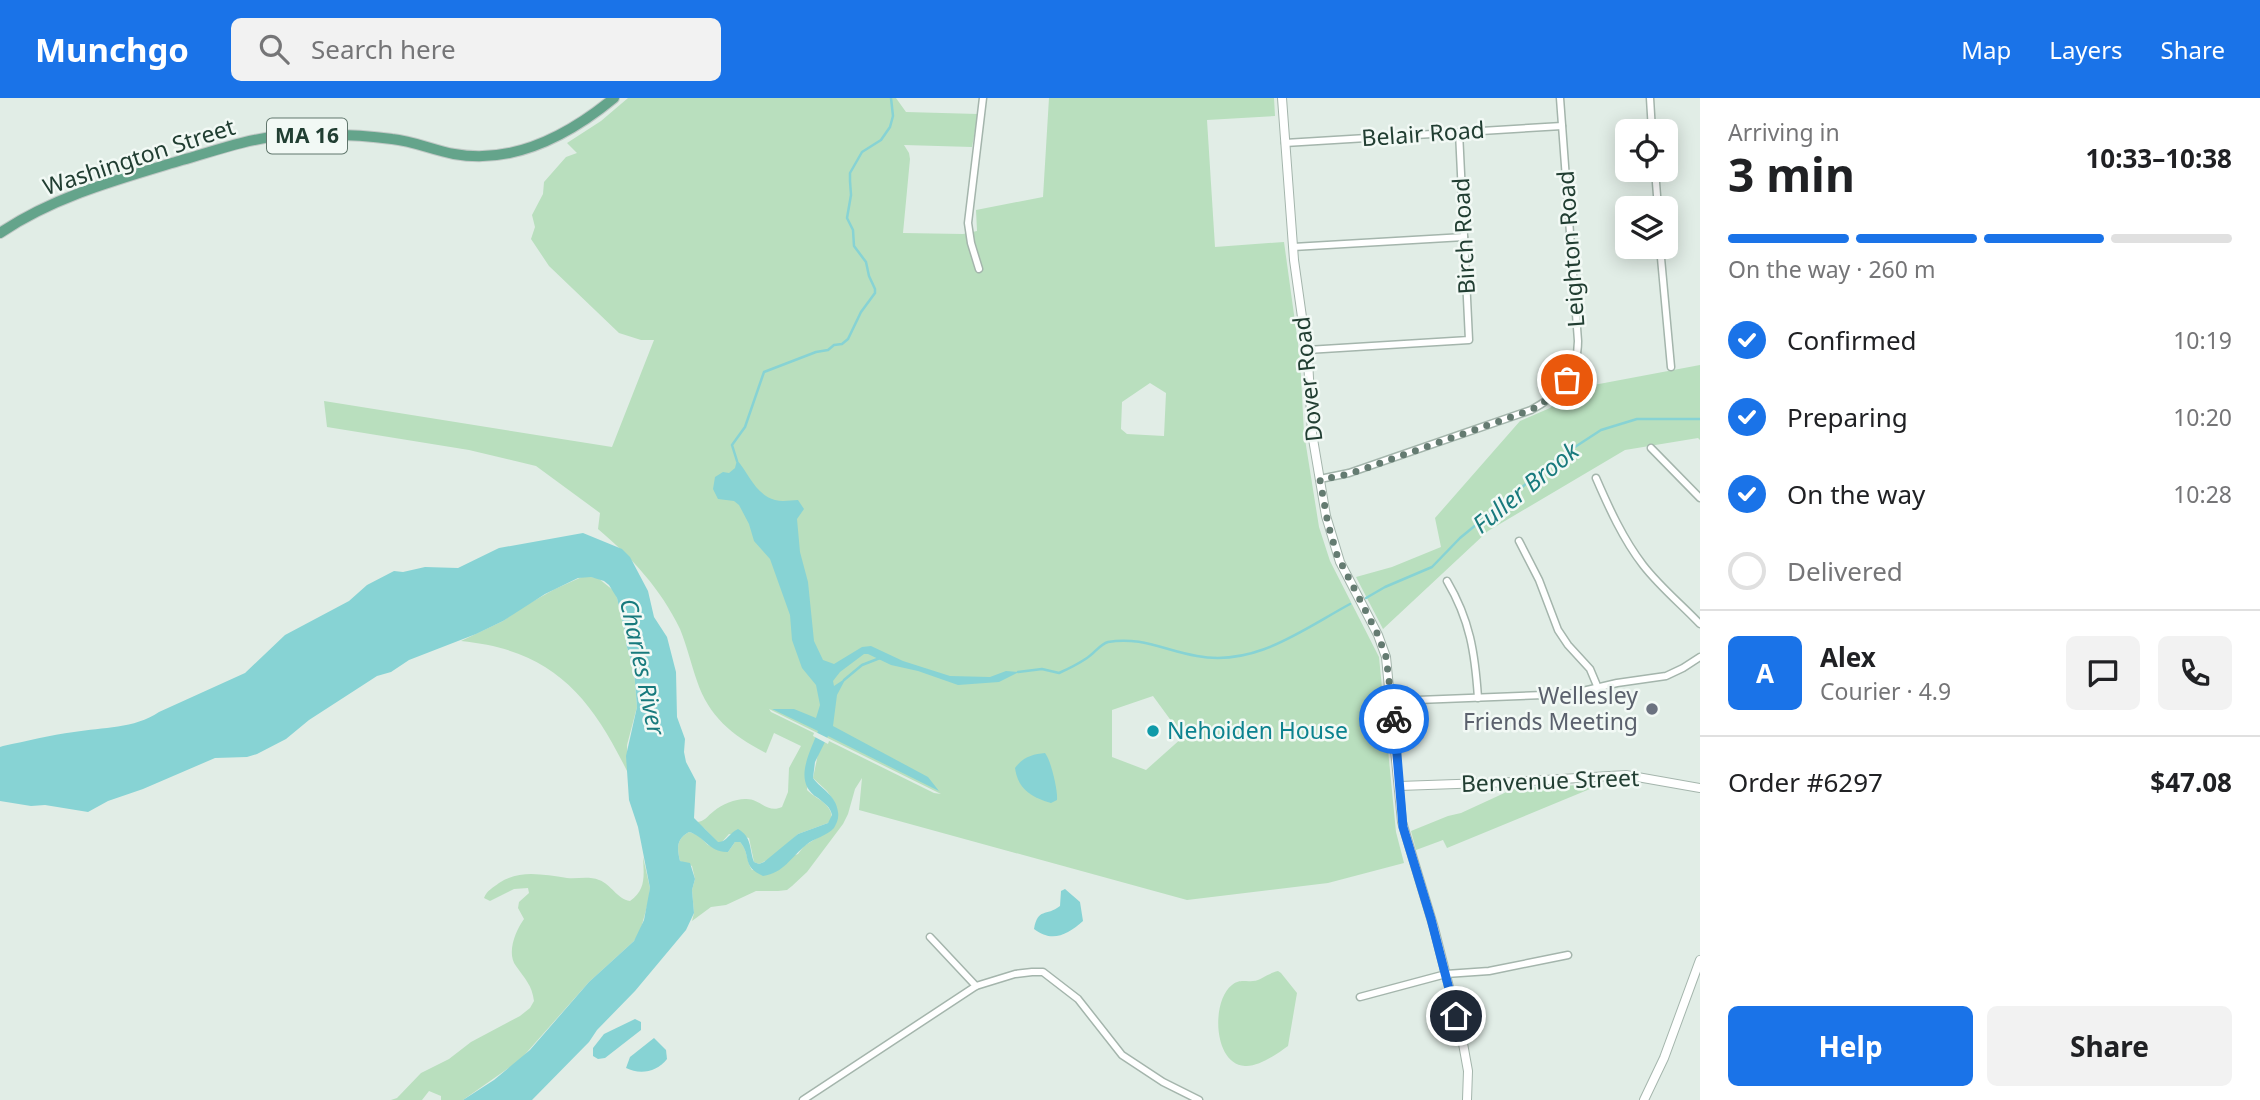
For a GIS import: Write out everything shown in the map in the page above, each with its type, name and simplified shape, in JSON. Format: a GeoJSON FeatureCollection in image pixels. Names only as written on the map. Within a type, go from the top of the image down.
{"type":"FeatureCollection","features":[{"type":"Feature","properties":{"kind":"main road","name":"Washington Street"},"geometry":{"type":"LineString","coordinates":[[0,233],[26,215],[67,197],[147,170],[254,141],[278,136],[384,138],[460,155],[499,155],[551,140],[587,119],[614,98]]}},
{"type":"Feature","properties":{"kind":"street"},"geometry":{"type":"LineString","coordinates":[[979,269],[971,243],[968,218],[983,98]]}},
{"type":"Feature","properties":{"kind":"street","name":"Dover Road"},"geometry":{"type":"LineString","coordinates":[[1282,98],[1293,247],[1307,350],[1311,422],[1328,524],[1337,555],[1384,650],[1388,664],[1405,836],[1446,974],[1466,1061],[1467,1100]]}},
{"type":"Feature","properties":{"kind":"street","name":"Leighton Road"},"geometry":{"type":"LineString","coordinates":[[1320,480],[1349,474],[1531,410],[1550,398],[1567,380],[1575,365],[1578,349],[1560,98]]}},
{"type":"Feature","properties":{"kind":"street"},"geometry":{"type":"LineString","coordinates":[[1650,98],[1651,119]]}},
{"type":"Feature","properties":{"kind":"street","name":"Belair Road"},"geometry":{"type":"LineString","coordinates":[[1285,143],[1562,126]]}},
{"type":"Feature","properties":{"kind":"street","name":"Birch Road"},"geometry":{"type":"LineString","coordinates":[[1307,350],[1469,340],[1459,132]]}},
{"type":"Feature","properties":{"kind":"street"},"geometry":{"type":"LineString","coordinates":[[1293,247],[1464,236]]}},
{"type":"Feature","properties":{"kind":"street"},"geometry":{"type":"LineString","coordinates":[[1661,259],[1671,367]]}},
{"type":"Feature","properties":{"kind":"street"},"geometry":{"type":"LineString","coordinates":[[1651,448],[1700,498]]}},
{"type":"Feature","properties":{"kind":"street"},"geometry":{"type":"LineString","coordinates":[[1595,478],[1637,557],[1666,592],[1699,623]]}},
{"type":"Feature","properties":{"kind":"street"},"geometry":{"type":"LineString","coordinates":[[1519,541],[1539,580],[1558,630],[1590,669],[1598,688]]}},
{"type":"Feature","properties":{"kind":"street"},"geometry":{"type":"LineString","coordinates":[[1447,580],[1469,628],[1478,698]]}},
{"type":"Feature","properties":{"kind":"street"},"geometry":{"type":"LineString","coordinates":[[1392,701],[1563,695],[1666,676],[1699,657]]}},
{"type":"Feature","properties":{"kind":"street","name":"Benvenue Street"},"geometry":{"type":"LineString","coordinates":[[1399,786],[1626,775],[1700,788]]}},
{"type":"Feature","properties":{"kind":"street"},"geometry":{"type":"LineString","coordinates":[[930,937],[976,986]]}},
{"type":"Feature","properties":{"kind":"street"},"geometry":{"type":"LineString","coordinates":[[1360,997],[1446,974],[1489,971],[1568,955]]}},
{"type":"Feature","properties":{"kind":"street"},"geometry":{"type":"LineString","coordinates":[[1644,1100],[1664,1058],[1700,960]]}},
{"type":"Feature","properties":{"kind":"street"},"geometry":{"type":"LineString","coordinates":[[803,1100],[976,986],[1015,974],[1043,972],[1078,999],[1122,1055],[1163,1082],[1199,1100]]}},
{"type":"Feature","properties":{"kind":"green space"},"geometry":{"type":"Polygon","coordinates":[[[628,98],[896,98],[906,112],[978,114],[972,147],[904,145],[910,159],[903,233],[963,234],[977,231],[976,210],[1043,197],[1049,98],[1274,98],[1275,116],[1207,120],[1215,247],[1284,242],[1300,358],[1304,433],[1319,527],[1330,561],[1379,657],[1396,832],[1404,863],[1328,883],[1187,900],[859,810],[862,778],[855,789],[843,824],[807,872],[792,886],[787,890],[756,891],[726,905],[711,907],[692,921],[692,890],[695,879],[692,866],[680,861],[678,848],[682,838],[689,832],[698,835],[708,845],[728,852],[735,842],[740,842],[752,870],[798,854],[804,846],[833,828],[838,814],[834,801],[813,778],[818,754],[811,751],[807,790],[830,809],[832,819],[828,823],[798,834],[772,858],[759,864],[754,862],[749,838],[729,834],[721,843],[717,842],[696,822],[704,820],[721,806],[737,800],[750,799],[772,809],[782,807],[788,792],[789,768],[801,746],[774,733],[766,753],[743,740],[715,715],[702,694],[680,629],[672,614],[645,575],[598,529],[600,513],[536,466],[469,450],[327,427],[324,401],[612,447],[654,340],[641,340],[619,333],[549,266],[531,239],[535,227],[532,215],[543,194],[544,182],[566,157],[577,153],[567,143],[601,121],[628,98]],[[1150,383],[1122,402],[1121,429],[1127,434],[1164,436],[1166,393],[1150,383]],[[1153,696],[1112,710],[1112,757],[1146,770],[1183,737],[1153,696]]]}},
{"type":"Feature","properties":{"kind":"green space"},"geometry":{"type":"Polygon","coordinates":[[[1700,365],[1700,440],[1698,438],[1625,450],[1488,531],[1383,629],[1356,577],[1392,567],[1441,547],[1435,518],[1520,421],[1550,408],[1567,390],[1700,365]]]}},
{"type":"Feature","properties":{"kind":"green space"},"geometry":{"type":"Polygon","coordinates":[[[584,576],[598,578],[614,591],[634,670],[637,707],[627,745],[628,773],[599,721],[564,681],[544,666],[520,654],[461,641],[584,576]]]}},
{"type":"Feature","properties":{"kind":"green space"},"geometry":{"type":"Polygon","coordinates":[[[1602,784],[1447,848],[1443,840],[1416,850],[1411,831],[1461,813],[1511,790],[1602,784]]]}},
{"type":"Feature","properties":{"kind":"green space"},"geometry":{"type":"Polygon","coordinates":[[[643,857],[650,888],[640,932],[634,941],[589,982],[520,1060],[463,1100],[441,1100],[441,1096],[429,1091],[422,1100],[391,1100],[397,1098],[421,1073],[520,1016],[534,1001],[530,986],[513,961],[512,955],[515,935],[524,919],[518,908],[519,902],[529,893],[528,888],[514,889],[490,901],[484,898],[488,891],[507,879],[524,874],[587,878],[603,882],[630,901],[641,887],[644,876],[643,857]]]}},
{"type":"Feature","properties":{"kind":"green space"},"geometry":{"type":"Polygon","coordinates":[[[1278,971],[1297,993],[1288,1046],[1256,1064],[1245,1066],[1234,1063],[1221,1044],[1219,1031],[1218,1017],[1225,993],[1237,982],[1256,980],[1278,971]]]}},
{"type":"Feature","properties":{"kind":"water","name":"Charles River"},"geometry":{"type":"Polygon","coordinates":[[[737,460],[763,494],[778,501],[798,500],[804,509],[797,519],[800,552],[808,582],[814,641],[823,660],[834,664],[862,647],[871,646],[903,661],[950,676],[990,677],[1006,671],[1019,672],[999,682],[958,685],[864,654],[840,672],[833,681],[834,686],[846,678],[837,695],[833,726],[928,777],[939,791],[828,736],[815,762],[813,778],[835,801],[837,822],[831,831],[806,845],[782,868],[763,876],[749,865],[740,842],[735,842],[728,852],[722,852],[694,834],[689,832],[685,835],[678,844],[680,861],[690,863],[695,879],[692,890],[694,913],[686,930],[589,1042],[532,1100],[463,1100],[494,1080],[530,1050],[589,982],[634,941],[644,920],[650,888],[638,827],[629,800],[626,756],[637,707],[634,670],[617,598],[604,581],[591,577],[578,578],[545,594],[503,621],[409,660],[391,672],[377,676],[309,720],[286,739],[257,754],[215,758],[108,801],[88,812],[0,801],[0,747],[149,718],[245,673],[285,635],[349,601],[367,585],[394,571],[403,572],[425,567],[458,568],[499,548],[583,533],[622,549],[630,557],[648,591],[654,617],[667,637],[676,672],[677,717],[685,739],[686,762],[696,781],[694,818],[718,842],[738,829],[743,832],[748,839],[754,862],[764,862],[798,834],[828,823],[832,815],[827,805],[810,791],[804,776],[818,731],[772,709],[794,709],[816,718],[820,705],[816,685],[802,668],[792,640],[790,615],[770,559],[754,541],[739,505],[734,501],[718,499],[713,489],[715,477],[723,472],[729,473],[735,468],[737,460]]]}},
{"type":"Feature","properties":{"kind":"water"},"geometry":{"type":"Polygon","coordinates":[[[1045,753],[1052,769],[1056,790],[1057,800],[1051,803],[1037,798],[1022,787],[1015,768],[1028,757],[1045,753]]]}},
{"type":"Feature","properties":{"kind":"water"},"geometry":{"type":"Polygon","coordinates":[[[1065,889],[1080,902],[1083,921],[1071,930],[1053,936],[1034,929],[1040,915],[1060,906],[1061,891],[1065,889]]]}},
{"type":"Feature","properties":{"kind":"water"},"geometry":{"type":"Polygon","coordinates":[[[635,1019],[641,1022],[641,1030],[605,1058],[598,1059],[593,1056],[593,1048],[604,1034],[635,1019]]]}},
{"type":"Feature","properties":{"kind":"water"},"geometry":{"type":"Polygon","coordinates":[[[654,1038],[666,1050],[667,1059],[648,1071],[626,1068],[630,1057],[654,1038]]]}},
{"type":"Feature","properties":{"kind":"pier"},"geometry":{"type":"Polygon","coordinates":[[[769,709],[941,794],[829,741],[828,744],[813,736],[814,733],[769,709]]]}},
{"type":"Feature","properties":{"kind":"waterway"},"geometry":{"type":"LineString","coordinates":[[737,461],[732,445],[745,427],[764,372],[842,344],[848,339],[861,312],[875,293],[866,262],[854,246],[853,230],[847,218],[851,195],[850,173],[862,152],[881,140],[890,127],[893,116],[891,98]]}},
{"type":"Feature","properties":{"kind":"waterway","name":"Fuller Brook"},"geometry":{"type":"LineString","coordinates":[[1366,598],[1432,567],[1460,538],[1555,460],[1601,430],[1637,419],[1700,419]]}},
{"type":"Feature","properties":{"kind":"waterway","name":"Fuller Brook"},"geometry":{"type":"LineString","coordinates":[[1018,672],[1042,669],[1059,673],[1087,658],[1105,643],[1120,641],[1142,642],[1197,656],[1239,656],[1277,644],[1350,604]]}},
{"type":"Feature","properties":{"kind":"waterway","name":"Fuller Brook"},"geometry":{"type":"LineString","coordinates":[[844,680],[862,665],[880,658]]}},
{"type":"Feature","properties":{"kind":"way so far"},"geometry":{"type":"LineString","coordinates":[[1394,719],[1386,657],[1378,635],[1337,555],[1320,480],[1349,474],[1531,410],[1550,398],[1567,380]]}},
{"type":"Feature","properties":{"kind":"place","name":"Wellesley Friends Meeting"},"geometry":{"type":"Point","coordinates":[1652,709]}},
{"type":"Feature","properties":{"kind":"place","name":"Nehoiden House"},"geometry":{"type":"Point","coordinates":[1153,731]}},
{"type":"Feature","properties":{"kind":"route"},"geometry":{"type":"LineString","coordinates":[[1394,719],[1403,827],[1431,919],[1456,1016]]}}]}
